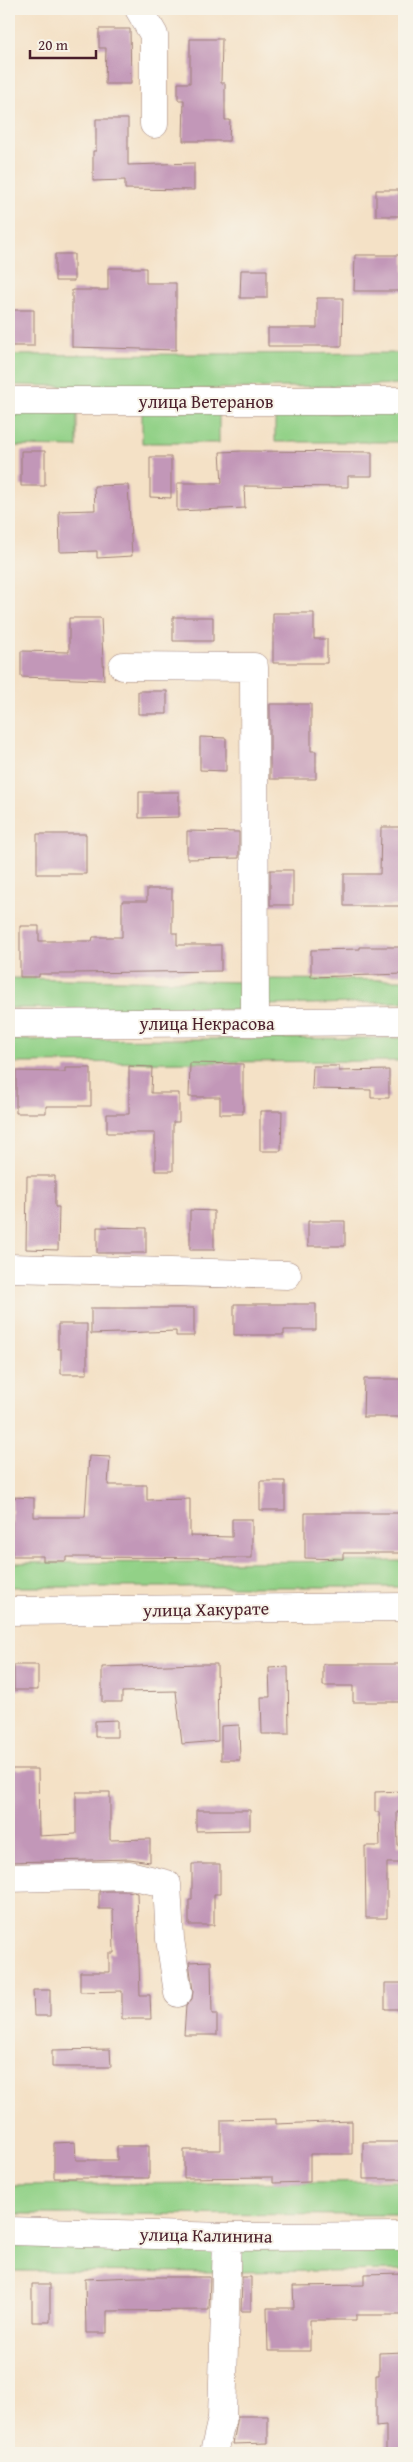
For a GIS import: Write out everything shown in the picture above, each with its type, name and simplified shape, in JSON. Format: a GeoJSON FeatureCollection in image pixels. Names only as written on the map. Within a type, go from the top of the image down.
{"type":"FeatureCollection","features":[{"type":"Feature","properties":{"kind":"street"},"geometry":{"type":"LineString","coordinates":[[139,9],[154,35],[154,124]]}},
{"type":"Feature","properties":{"kind":"street","name":"улица Ветеранов"},"geometry":{"type":"LineString","coordinates":[[9,401],[404,401]]}},
{"type":"Feature","properties":{"kind":"street"},"geometry":{"type":"LineString","coordinates":[[123,666],[254,667],[255,1022]]}},
{"type":"Feature","properties":{"kind":"street","name":"улица Некрасова"},"geometry":{"type":"LineString","coordinates":[[9,1024],[404,1021]]}},
{"type":"Feature","properties":{"kind":"street"},"geometry":{"type":"LineString","coordinates":[[9,1268],[287,1275]]}},
{"type":"Feature","properties":{"kind":"street","name":"улица Хакурате"},"geometry":{"type":"LineString","coordinates":[[9,1611],[404,1607]]}},
{"type":"Feature","properties":{"kind":"street"},"geometry":{"type":"LineString","coordinates":[[9,1878],[130,1875],[167,1884],[170,1939],[178,1993]]}},
{"type":"Feature","properties":{"kind":"street","name":"улица Калинина"},"geometry":{"type":"LineString","coordinates":[[9,2231],[227,2237],[404,2236]]}},
{"type":"Feature","properties":{"kind":"street"},"geometry":{"type":"LineString","coordinates":[[214,2453],[222,2418],[227,2237]]}},
{"type":"Feature","properties":{"kind":"green space"},"geometry":{"type":"Polygon","coordinates":[[[404,353],[404,384],[209,389],[9,385],[9,355],[404,353]]]}},
{"type":"Feature","properties":{"kind":"green space"},"geometry":{"type":"Polygon","coordinates":[[[219,411],[219,443],[142,443],[142,412],[219,411]]]}},
{"type":"Feature","properties":{"kind":"green space"},"geometry":{"type":"Polygon","coordinates":[[[404,412],[404,442],[275,442],[275,414],[404,412]]]}},
{"type":"Feature","properties":{"kind":"green space"},"geometry":{"type":"Polygon","coordinates":[[[9,413],[77,413],[77,447],[9,446],[9,413]]]}},
{"type":"Feature","properties":{"kind":"green space"},"geometry":{"type":"Polygon","coordinates":[[[9,978],[241,982],[240,1010],[9,1008],[9,978]]]}},
{"type":"Feature","properties":{"kind":"green space"},"geometry":{"type":"Polygon","coordinates":[[[265,979],[404,980],[404,1002],[265,1005],[265,979]]]}},
{"type":"Feature","properties":{"kind":"green space"},"geometry":{"type":"Polygon","coordinates":[[[404,1038],[404,1061],[9,1063],[9,1040],[404,1038]]]}},
{"type":"Feature","properties":{"kind":"green space"},"geometry":{"type":"Polygon","coordinates":[[[404,1561],[404,1587],[9,1587],[9,1563],[404,1561]]]}},
{"type":"Feature","properties":{"kind":"green space"},"geometry":{"type":"Polygon","coordinates":[[[404,2181],[404,2215],[9,2214],[9,2185],[404,2181]]]}},
{"type":"Feature","properties":{"kind":"green space"},"geometry":{"type":"Polygon","coordinates":[[[9,2243],[217,2246],[217,2272],[9,2271],[9,2243]]]}},
{"type":"Feature","properties":{"kind":"green space"},"geometry":{"type":"Polygon","coordinates":[[[404,2247],[404,2270],[236,2272],[236,2250],[404,2247]]]}},
{"type":"Feature","properties":{"kind":"building"},"geometry":{"type":"Polygon","coordinates":[[[99,29],[130,29],[131,84],[105,84],[106,48],[99,48],[99,29]]]}},
{"type":"Feature","properties":{"kind":"building"},"geometry":{"type":"Polygon","coordinates":[[[190,39],[222,39],[221,83],[225,83],[225,120],[230,120],[229,141],[183,141],[184,100],[178,100],[178,83],[190,83],[190,39]]]}},
{"type":"Feature","properties":{"kind":"building"},"geometry":{"type":"Polygon","coordinates":[[[96,119],[128,119],[128,165],[194,163],[194,190],[125,189],[125,180],[93,181],[93,151],[96,151],[96,119]]]}},
{"type":"Feature","properties":{"kind":"building"},"geometry":{"type":"Polygon","coordinates":[[[376,190],[399,190],[399,216],[376,216],[376,190]]]}},
{"type":"Feature","properties":{"kind":"building"},"geometry":{"type":"Polygon","coordinates":[[[55,254],[74,254],[74,281],[55,281],[55,254]]]}},
{"type":"Feature","properties":{"kind":"building"},"geometry":{"type":"Polygon","coordinates":[[[355,255],[404,255],[404,291],[354,291],[355,255]]]}},
{"type":"Feature","properties":{"kind":"building"},"geometry":{"type":"Polygon","coordinates":[[[108,268],[146,268],[146,283],[176,283],[176,350],[72,347],[72,290],[108,290],[108,268]]]}},
{"type":"Feature","properties":{"kind":"building"},"geometry":{"type":"Polygon","coordinates":[[[241,270],[267,270],[267,298],[240,298],[241,270]]]}},
{"type":"Feature","properties":{"kind":"building"},"geometry":{"type":"Polygon","coordinates":[[[317,298],[343,298],[342,346],[268,346],[268,328],[317,328],[317,298]]]}},
{"type":"Feature","properties":{"kind":"building"},"geometry":{"type":"Polygon","coordinates":[[[9,310],[34,310],[34,346],[9,346],[9,310]]]}},
{"type":"Feature","properties":{"kind":"building"},"geometry":{"type":"Polygon","coordinates":[[[21,451],[45,451],[45,486],[21,486],[21,451]]]}},
{"type":"Feature","properties":{"kind":"building"},"geometry":{"type":"Polygon","coordinates":[[[220,452],[372,452],[372,476],[348,476],[348,487],[244,486],[245,508],[177,511],[177,483],[222,483],[220,452]]]}},
{"type":"Feature","properties":{"kind":"building"},"geometry":{"type":"Polygon","coordinates":[[[150,457],[171,457],[171,498],[150,497],[150,457]]]}},
{"type":"Feature","properties":{"kind":"building"},"geometry":{"type":"Polygon","coordinates":[[[128,485],[132,556],[97,558],[97,551],[60,552],[59,511],[95,510],[94,486],[128,485]]]}},
{"type":"Feature","properties":{"kind":"building"},"geometry":{"type":"Polygon","coordinates":[[[273,613],[314,613],[314,639],[327,639],[327,663],[273,663],[273,613]]]}},
{"type":"Feature","properties":{"kind":"building"},"geometry":{"type":"Polygon","coordinates":[[[173,617],[213,617],[213,641],[173,641],[173,617]]]}},
{"type":"Feature","properties":{"kind":"building"},"geometry":{"type":"Polygon","coordinates":[[[69,618],[101,618],[104,680],[21,677],[21,651],[69,652],[69,618]]]}},
{"type":"Feature","properties":{"kind":"building"},"geometry":{"type":"Polygon","coordinates":[[[138,691],[167,691],[167,714],[138,714],[138,691]]]}},
{"type":"Feature","properties":{"kind":"building"},"geometry":{"type":"Polygon","coordinates":[[[270,704],[311,704],[311,751],[316,751],[316,779],[270,779],[270,704]]]}},
{"type":"Feature","properties":{"kind":"building"},"geometry":{"type":"Polygon","coordinates":[[[200,737],[226,738],[226,771],[200,770],[200,737]]]}},
{"type":"Feature","properties":{"kind":"building"},"geometry":{"type":"Polygon","coordinates":[[[139,792],[179,792],[179,817],[139,818],[139,792]]]}},
{"type":"Feature","properties":{"kind":"building"},"geometry":{"type":"Polygon","coordinates":[[[381,827],[404,827],[404,906],[344,906],[344,874],[380,874],[381,827]]]}},
{"type":"Feature","properties":{"kind":"building"},"geometry":{"type":"Polygon","coordinates":[[[187,831],[239,832],[239,858],[187,859],[187,831]]]}},
{"type":"Feature","properties":{"kind":"building"},"geometry":{"type":"Polygon","coordinates":[[[37,834],[86,834],[86,874],[37,874],[37,834]]]}},
{"type":"Feature","properties":{"kind":"building"},"geometry":{"type":"Polygon","coordinates":[[[270,870],[293,870],[293,905],[270,905],[270,870]]]}},
{"type":"Feature","properties":{"kind":"building"},"geometry":{"type":"Polygon","coordinates":[[[147,889],[172,889],[172,933],[177,933],[177,945],[221,945],[221,971],[39,974],[39,977],[20,977],[20,926],[39,926],[39,941],[92,941],[93,937],[122,937],[122,901],[147,901],[147,889]]]}},
{"type":"Feature","properties":{"kind":"building"},"geometry":{"type":"Polygon","coordinates":[[[360,947],[404,947],[404,974],[311,977],[311,950],[360,949],[360,947]]]}},
{"type":"Feature","properties":{"kind":"building"},"geometry":{"type":"Polygon","coordinates":[[[190,1063],[243,1064],[243,1114],[220,1114],[220,1097],[189,1097],[190,1063]]]}},
{"type":"Feature","properties":{"kind":"building"},"geometry":{"type":"Polygon","coordinates":[[[129,1066],[152,1067],[151,1093],[179,1093],[179,1122],[173,1122],[173,1171],[155,1171],[155,1133],[107,1133],[107,1114],[129,1114],[129,1066]]]}},
{"type":"Feature","properties":{"kind":"building"},"geometry":{"type":"Polygon","coordinates":[[[313,1066],[339,1066],[339,1071],[389,1070],[389,1098],[371,1098],[371,1090],[312,1089],[313,1066]]]}},
{"type":"Feature","properties":{"kind":"building"},"geometry":{"type":"Polygon","coordinates":[[[65,1068],[91,1068],[91,1106],[46,1106],[46,1113],[16,1113],[16,1071],[65,1072],[65,1068]]]}},
{"type":"Feature","properties":{"kind":"building"},"geometry":{"type":"Polygon","coordinates":[[[260,1111],[282,1111],[281,1151],[260,1151],[260,1111]]]}},
{"type":"Feature","properties":{"kind":"building"},"geometry":{"type":"Polygon","coordinates":[[[27,1176],[55,1176],[55,1207],[59,1207],[58,1250],[26,1249],[27,1176]]]}},
{"type":"Feature","properties":{"kind":"building"},"geometry":{"type":"Polygon","coordinates":[[[190,1210],[214,1211],[214,1250],[190,1250],[190,1210]]]}},
{"type":"Feature","properties":{"kind":"building"},"geometry":{"type":"Polygon","coordinates":[[[308,1221],[345,1221],[345,1246],[308,1246],[308,1221]]]}},
{"type":"Feature","properties":{"kind":"building"},"geometry":{"type":"Polygon","coordinates":[[[97,1227],[146,1228],[146,1253],[97,1253],[97,1227]]]}},
{"type":"Feature","properties":{"kind":"building"},"geometry":{"type":"Polygon","coordinates":[[[234,1304],[316,1304],[316,1330],[284,1330],[284,1335],[234,1335],[234,1304]]]}},
{"type":"Feature","properties":{"kind":"building"},"geometry":{"type":"Polygon","coordinates":[[[91,1308],[194,1308],[194,1336],[176,1336],[176,1331],[91,1334],[91,1308]]]}},
{"type":"Feature","properties":{"kind":"building"},"geometry":{"type":"Polygon","coordinates":[[[58,1324],[87,1324],[87,1374],[61,1374],[58,1324]]]}},
{"type":"Feature","properties":{"kind":"building"},"geometry":{"type":"Polygon","coordinates":[[[364,1379],[404,1379],[404,1417],[363,1417],[364,1379]]]}},
{"type":"Feature","properties":{"kind":"building"},"geometry":{"type":"Polygon","coordinates":[[[89,1456],[110,1457],[108,1485],[147,1485],[147,1500],[190,1499],[190,1536],[232,1537],[232,1519],[252,1519],[252,1558],[66,1557],[66,1561],[43,1561],[43,1556],[12,1556],[12,1497],[34,1498],[34,1517],[85,1517],[89,1456]]]}},
{"type":"Feature","properties":{"kind":"building"},"geometry":{"type":"Polygon","coordinates":[[[260,1481],[285,1481],[285,1510],[260,1510],[260,1481]]]}},
{"type":"Feature","properties":{"kind":"building"},"geometry":{"type":"Polygon","coordinates":[[[305,1513],[404,1513],[404,1553],[343,1553],[343,1559],[305,1558],[305,1513]]]}},
{"type":"Feature","properties":{"kind":"building"},"geometry":{"type":"Polygon","coordinates":[[[217,1664],[218,1741],[182,1744],[176,1691],[122,1692],[122,1702],[102,1702],[102,1667],[217,1664]]]}},
{"type":"Feature","properties":{"kind":"building"},"geometry":{"type":"Polygon","coordinates":[[[323,1664],[404,1664],[404,1702],[353,1702],[353,1686],[323,1686],[323,1664]]]}},
{"type":"Feature","properties":{"kind":"building"},"geometry":{"type":"Polygon","coordinates":[[[14,1665],[38,1665],[38,1690],[14,1690],[14,1665]]]}},
{"type":"Feature","properties":{"kind":"building"},"geometry":{"type":"Polygon","coordinates":[[[288,1667],[289,1734],[262,1734],[261,1697],[270,1697],[269,1668],[288,1667]]]}},
{"type":"Feature","properties":{"kind":"building"},"geometry":{"type":"Polygon","coordinates":[[[117,1720],[117,1737],[95,1737],[95,1721],[117,1720]]]}},
{"type":"Feature","properties":{"kind":"building"},"geometry":{"type":"Polygon","coordinates":[[[239,1725],[240,1760],[221,1760],[221,1726],[239,1725]]]}},
{"type":"Feature","properties":{"kind":"building"},"geometry":{"type":"Polygon","coordinates":[[[9,1769],[38,1769],[39,1836],[76,1834],[76,1792],[110,1792],[110,1840],[150,1839],[150,1862],[130,1859],[9,1862],[9,1769]]]}},
{"type":"Feature","properties":{"kind":"building"},"geometry":{"type":"Polygon","coordinates":[[[404,1791],[404,1812],[397,1812],[398,1846],[404,1846],[404,1863],[387,1863],[387,1918],[366,1918],[365,1846],[380,1846],[379,1812],[375,1812],[375,1792],[404,1791]]]}},
{"type":"Feature","properties":{"kind":"building"},"geometry":{"type":"Polygon","coordinates":[[[196,1810],[250,1810],[250,1830],[196,1831],[196,1810]]]}},
{"type":"Feature","properties":{"kind":"building"},"geometry":{"type":"Polygon","coordinates":[[[192,1864],[220,1864],[220,1894],[214,1894],[214,1925],[189,1925],[189,1900],[192,1900],[192,1864]]]}},
{"type":"Feature","properties":{"kind":"building"},"geometry":{"type":"Polygon","coordinates":[[[99,1891],[128,1891],[137,1893],[140,1995],[150,1995],[151,2019],[122,2019],[122,1991],[80,1992],[80,1972],[109,1972],[109,1953],[114,1953],[113,1909],[99,1909],[99,1891]]]}},
{"type":"Feature","properties":{"kind":"building"},"geometry":{"type":"Polygon","coordinates":[[[211,1961],[212,2014],[217,2014],[217,2035],[184,2035],[186,2006],[192,1999],[193,1991],[189,1962],[211,1961]]]}},
{"type":"Feature","properties":{"kind":"building"},"geometry":{"type":"Polygon","coordinates":[[[385,1983],[404,1983],[404,2009],[385,2009],[385,1983]]]}},
{"type":"Feature","properties":{"kind":"building"},"geometry":{"type":"Polygon","coordinates":[[[33,1990],[50,1990],[50,2016],[34,2016],[33,1990]]]}},
{"type":"Feature","properties":{"kind":"building"},"geometry":{"type":"Polygon","coordinates":[[[110,2049],[111,2067],[52,2067],[52,2050],[110,2049]]]}},
{"type":"Feature","properties":{"kind":"building"},"geometry":{"type":"Polygon","coordinates":[[[276,2119],[276,2124],[352,2121],[352,2154],[310,2154],[310,2182],[273,2183],[273,2177],[184,2178],[184,2150],[221,2150],[221,2120],[276,2119]]]}},
{"type":"Feature","properties":{"kind":"building"},"geometry":{"type":"Polygon","coordinates":[[[75,2142],[76,2160],[117,2160],[117,2146],[149,2146],[149,2178],[54,2178],[54,2143],[75,2142]]]}},
{"type":"Feature","properties":{"kind":"building"},"geometry":{"type":"Polygon","coordinates":[[[363,2142],[404,2142],[404,2179],[363,2179],[363,2142]]]}},
{"type":"Feature","properties":{"kind":"building"},"geometry":{"type":"Polygon","coordinates":[[[404,2273],[404,2315],[356,2315],[356,2320],[310,2320],[310,2351],[268,2351],[267,2308],[294,2308],[293,2286],[364,2285],[364,2274],[404,2273]]]}},
{"type":"Feature","properties":{"kind":"building"},"geometry":{"type":"Polygon","coordinates":[[[210,2277],[209,2310],[107,2311],[107,2333],[86,2333],[85,2279],[210,2277]]]}},
{"type":"Feature","properties":{"kind":"building"},"geometry":{"type":"Polygon","coordinates":[[[242,2277],[251,2277],[251,2311],[241,2311],[242,2277]]]}},
{"type":"Feature","properties":{"kind":"building"},"geometry":{"type":"Polygon","coordinates":[[[32,2284],[50,2284],[50,2322],[32,2322],[32,2284]]]}},
{"type":"Feature","properties":{"kind":"building"},"geometry":{"type":"Polygon","coordinates":[[[404,2352],[404,2453],[386,2453],[386,2425],[376,2426],[376,2375],[379,2375],[379,2353],[404,2352]]]}},
{"type":"Feature","properties":{"kind":"building"},"geometry":{"type":"Polygon","coordinates":[[[238,2416],[268,2416],[268,2443],[233,2444],[238,2416]]]}}]}
